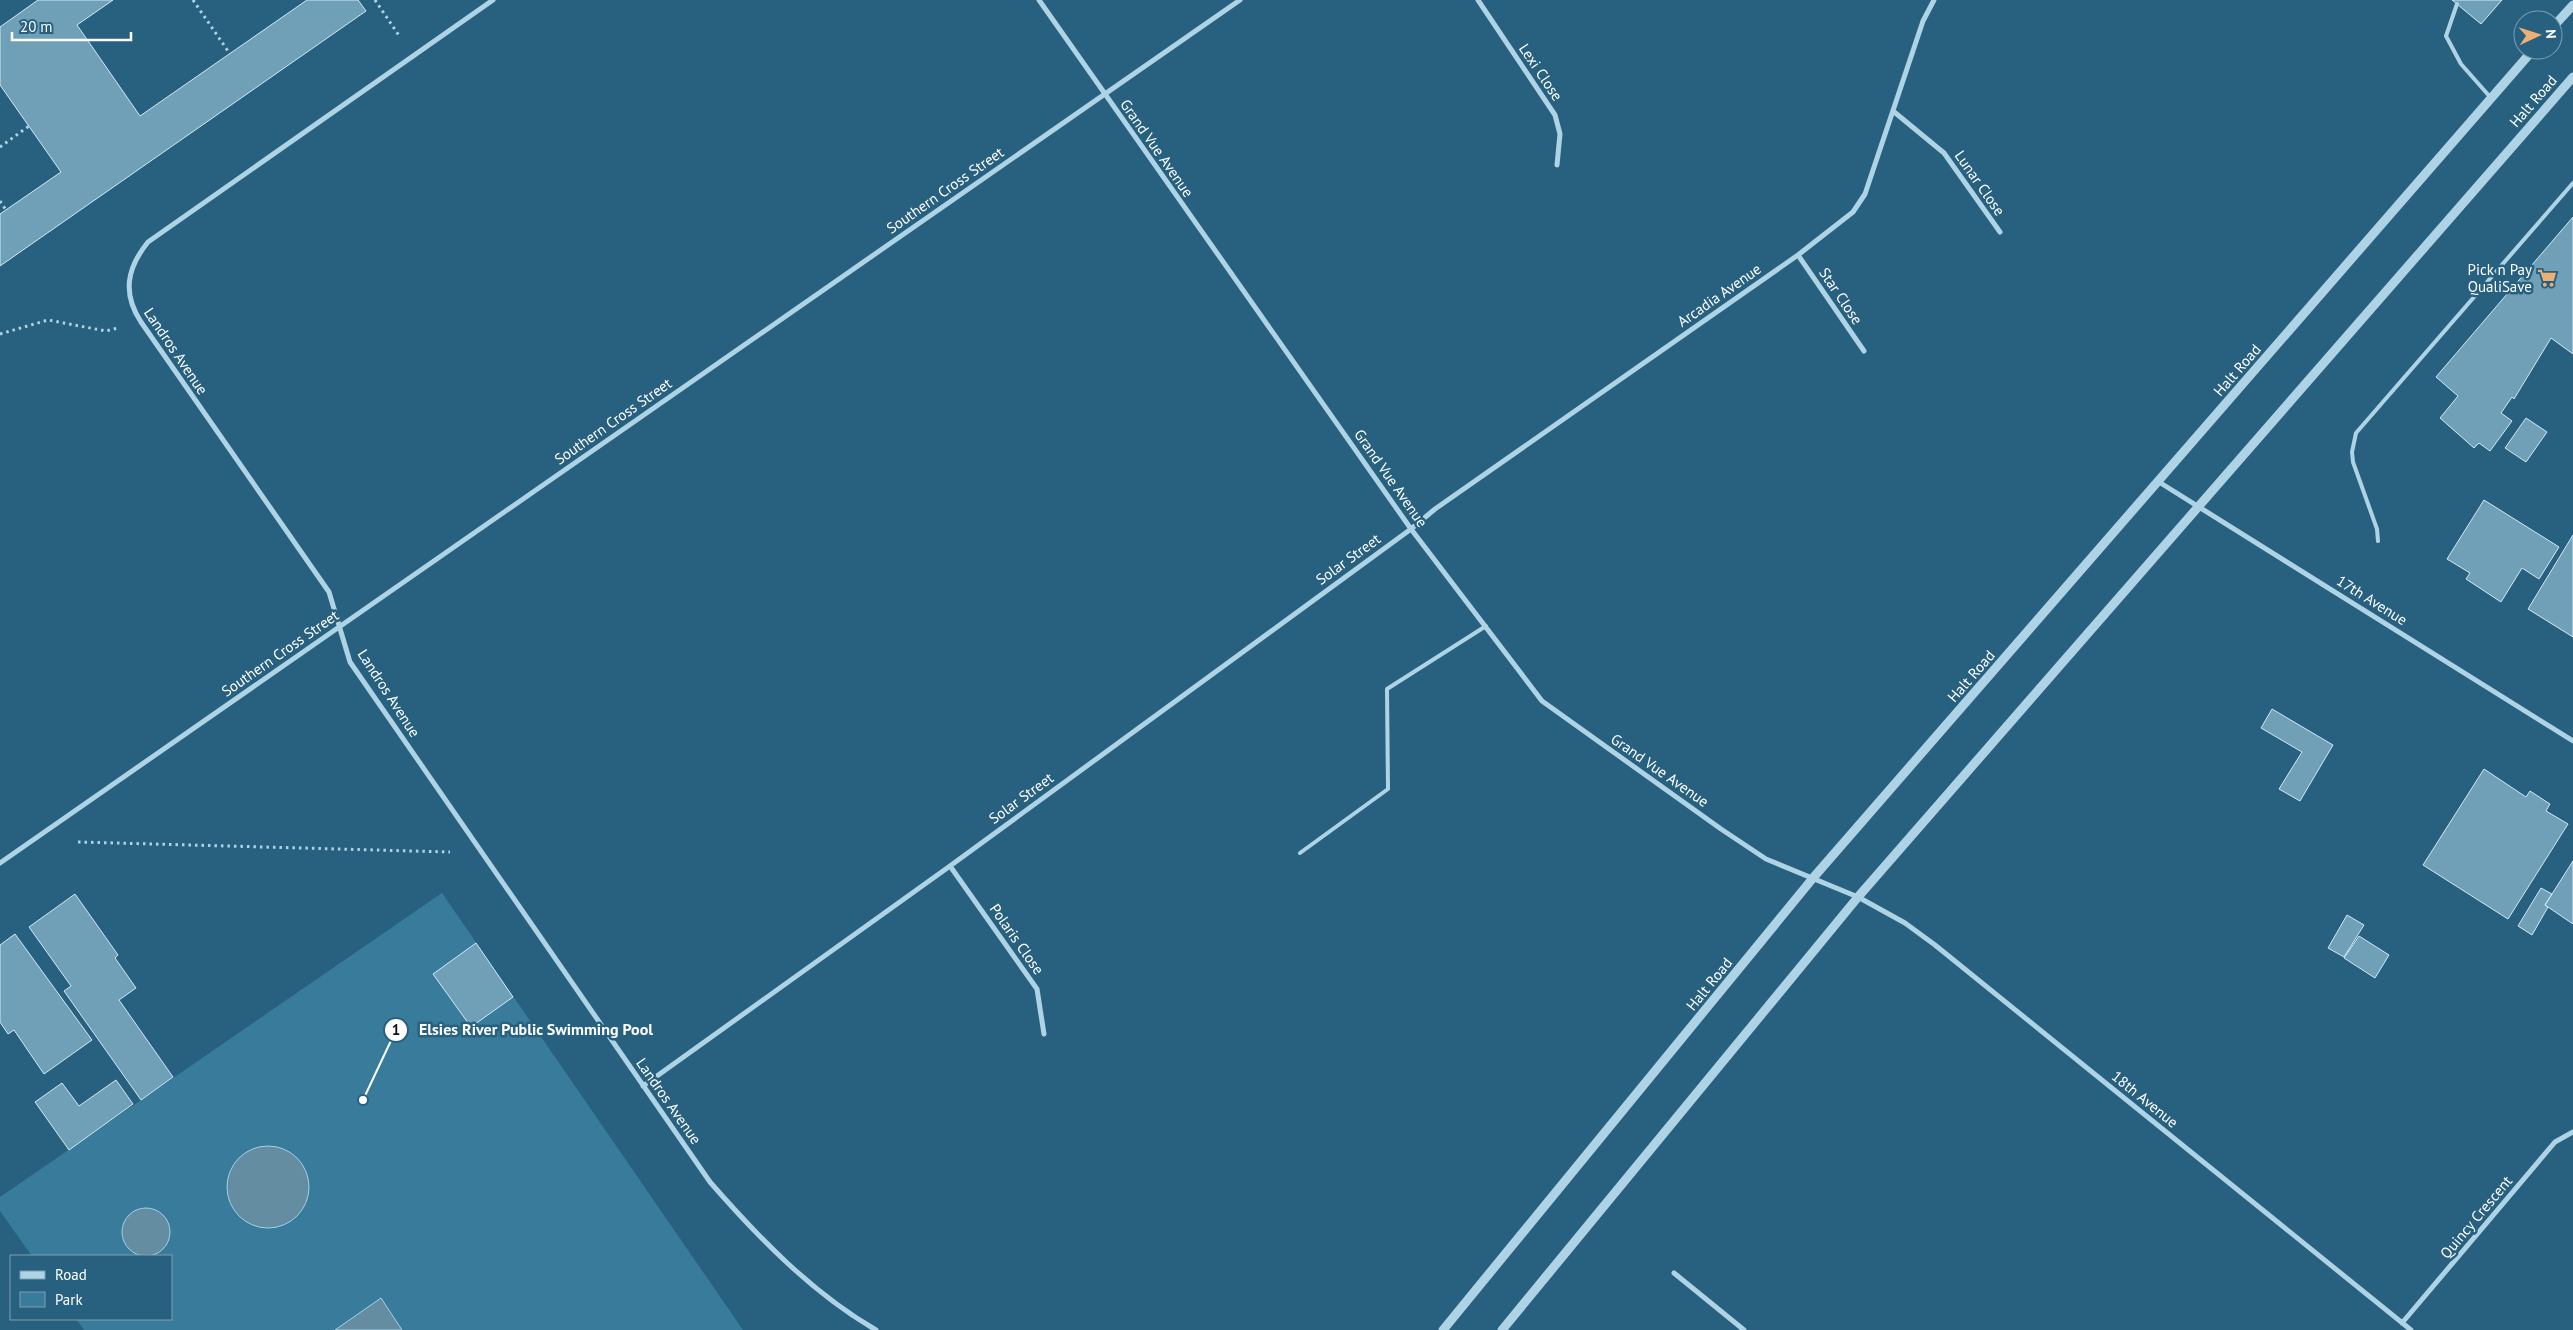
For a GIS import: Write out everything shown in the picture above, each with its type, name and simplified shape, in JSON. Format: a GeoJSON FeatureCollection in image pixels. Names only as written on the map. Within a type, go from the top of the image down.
{"type":"FeatureCollection","features":[{"type":"Feature","properties":{"kind":"street","name":"Landros Avenue"},"geometry":{"type":"LineString","coordinates":[[493,0],[148,242],[137,255],[128,284],[133,311],[329,592],[350,662],[710,1182],[745,1222],[823,1293],[876,1330]]}},
{"type":"Feature","properties":{"kind":"street","name":"Grand Vue Avenue"},"geometry":{"type":"LineString","coordinates":[[1039,0],[1411,529],[1486,626],[1532,690],[1556,712],[1766,858],[1858,897]]}},
{"type":"Feature","properties":{"kind":"street","name":"Southern Cross Street"},"geometry":{"type":"LineString","coordinates":[[0,863],[1240,0]]}},
{"type":"Feature","properties":{"kind":"street","name":"Lexi Close"},"geometry":{"type":"LineString","coordinates":[[1478,0],[1555,115],[1560,134],[1557,165]]}},
{"type":"Feature","properties":{"kind":"street","name":"Arcadia Avenue"},"geometry":{"type":"LineString","coordinates":[[1411,529],[1443,503],[1798,255],[1860,204],[1923,21],[1934,0]]}},
{"type":"Feature","properties":{"kind":"street"},"geometry":{"type":"LineString","coordinates":[[2563,16],[2573,5]]}},
{"type":"Feature","properties":{"kind":"street","name":"Halt Road"},"geometry":{"type":"LineString","coordinates":[[1443,1330],[1813,878],[2524,60]]}},
{"type":"Feature","properties":{"kind":"street","name":"Halt Road"},"geometry":{"type":"LineString","coordinates":[[1502,1330],[1858,897],[2573,77]]}},
{"type":"Feature","properties":{"kind":"street","name":"Lunar Close"},"geometry":{"type":"LineString","coordinates":[[1893,111],[1944,153],[2000,232]]}},
{"type":"Feature","properties":{"kind":"street","name":"Star Close"},"geometry":{"type":"LineString","coordinates":[[1798,255],[1864,352]]}},
{"type":"Feature","properties":{"kind":"street","name":"17th Avenue"},"geometry":{"type":"LineString","coordinates":[[2158,482],[2573,741]]}},
{"type":"Feature","properties":{"kind":"street","name":"Solar Street"},"geometry":{"type":"LineString","coordinates":[[643,1086],[950,866],[1411,529]]}},
{"type":"Feature","properties":{"kind":"street","name":"Polaris Close"},"geometry":{"type":"LineString","coordinates":[[950,866],[1037,989],[1044,1034]]}},
{"type":"Feature","properties":{"kind":"street","name":"18th Avenue"},"geometry":{"type":"LineString","coordinates":[[1858,897],[1905,923],[1935,945],[2410,1330]]}},
{"type":"Feature","properties":{"kind":"street","name":"Quincy Crescent"},"geometry":{"type":"LineString","coordinates":[[2402,1323],[2555,1142],[2573,1132]]}},
{"type":"Feature","properties":{"kind":"street"},"geometry":{"type":"LineString","coordinates":[[1674,1273],[1744,1330]]}},
{"type":"Feature","properties":{"kind":"lane"},"geometry":{"type":"LineString","coordinates":[[2457,4],[2446,36],[2461,64],[2491,98]]}},
{"type":"Feature","properties":{"kind":"lane"},"geometry":{"type":"LineString","coordinates":[[2378,541],[2377,529],[2353,462],[2352,452],[2356,433],[2573,183]]}},
{"type":"Feature","properties":{"kind":"lane"},"geometry":{"type":"LineString","coordinates":[[1300,853],[1388,788],[1387,689],[1486,626]]}},
{"type":"Feature","properties":{"kind":"path"},"geometry":{"type":"LineString","coordinates":[[193,0],[230,54]]}},
{"type":"Feature","properties":{"kind":"path"},"geometry":{"type":"LineString","coordinates":[[375,0],[413,56]]}},
{"type":"Feature","properties":{"kind":"path"},"geometry":{"type":"LineString","coordinates":[[0,146],[29,126]]}},
{"type":"Feature","properties":{"kind":"path"},"geometry":{"type":"LineString","coordinates":[[0,201],[6,210]]}},
{"type":"Feature","properties":{"kind":"path"},"geometry":{"type":"LineString","coordinates":[[0,334],[48,320],[106,331],[141,322]]}},
{"type":"Feature","properties":{"kind":"path"},"geometry":{"type":"LineString","coordinates":[[78,842],[450,852]]}},
{"type":"Feature","properties":{"kind":"green space"},"geometry":{"type":"Polygon","coordinates":[[[442,893],[743,1330],[84,1330],[77,1320],[172,1320],[172,1255],[31,1255],[0,1211],[0,1197],[442,893]]]}},
{"type":"Feature","properties":{"kind":"shaded area"},"geometry":{"type":"Polygon","coordinates":[[[268,1146],[284,1149],[297,1158],[306,1171],[309,1187],[306,1203],[297,1216],[284,1225],[268,1228],[252,1225],[239,1216],[230,1203],[227,1187],[230,1171],[239,1158],[252,1149],[268,1146]]]}},
{"type":"Feature","properties":{"kind":"shaded area"},"geometry":{"type":"Polygon","coordinates":[[[146,1208],[155,1210],[163,1215],[170,1232],[166,1245],[159,1252],[151,1255],[137,1254],[129,1249],[124,1241],[122,1232],[124,1223],[129,1215],[137,1210],[146,1208]]]}},
{"type":"Feature","properties":{"kind":"shaded area"},"geometry":{"type":"Polygon","coordinates":[[[381,1298],[402,1330],[335,1330],[381,1298]]]}},
{"type":"Feature","properties":{"kind":"building"},"geometry":{"type":"Polygon","coordinates":[[[38,0],[113,0],[77,25],[140,116],[307,0],[358,0],[366,11],[0,266],[0,214],[61,172],[0,85],[0,27],[38,0]]]}},
{"type":"Feature","properties":{"kind":"building"},"geometry":{"type":"Polygon","coordinates":[[[2452,0],[2502,0],[2481,24],[2452,0]]]}},
{"type":"Feature","properties":{"kind":"building","name":"Pick n Pay QualiSave"},"geometry":{"type":"Polygon","coordinates":[[[2573,217],[2573,354],[2551,338],[2514,399],[2512,397],[2501,413],[2512,421],[2490,451],[2479,443],[2474,448],[2440,418],[2458,396],[2436,377],[2573,217]]]}},
{"type":"Feature","properties":{"kind":"building"},"geometry":{"type":"Polygon","coordinates":[[[2526,418],[2547,432],[2526,462],[2505,448],[2526,418]]]}},
{"type":"Feature","properties":{"kind":"building"},"geometry":{"type":"Polygon","coordinates":[[[2484,500],[2559,547],[2539,579],[2522,568],[2501,602],[2466,579],[2470,573],[2447,559],[2484,500]]]}},
{"type":"Feature","properties":{"kind":"building"},"geometry":{"type":"Polygon","coordinates":[[[2573,535],[2573,637],[2528,609],[2573,535]]]}},
{"type":"Feature","properties":{"kind":"building"},"geometry":{"type":"Polygon","coordinates":[[[2272,709],[2333,745],[2300,801],[2279,789],[2302,752],[2261,728],[2272,709]]]}},
{"type":"Feature","properties":{"kind":"building"},"geometry":{"type":"Polygon","coordinates":[[[2484,769],[2526,797],[2530,791],[2550,804],[2546,811],[2568,824],[2508,919],[2423,865],[2484,769]]]}},
{"type":"Feature","properties":{"kind":"building"},"geometry":{"type":"Polygon","coordinates":[[[2573,861],[2573,924],[2545,905],[2573,861]]]}},
{"type":"Feature","properties":{"kind":"building"},"geometry":{"type":"Polygon","coordinates":[[[2541,888],[2552,894],[2545,905],[2548,907],[2532,935],[2518,926],[2541,888]]]}},
{"type":"Feature","properties":{"kind":"building"},"geometry":{"type":"Polygon","coordinates":[[[75,894],[118,955],[115,958],[136,988],[119,1000],[173,1077],[141,1100],[64,991],[71,986],[29,927],[75,894]]]}},
{"type":"Feature","properties":{"kind":"building"},"geometry":{"type":"Polygon","coordinates":[[[2347,915],[2364,925],[2344,957],[2328,948],[2347,915]]]}},
{"type":"Feature","properties":{"kind":"building"},"geometry":{"type":"Polygon","coordinates":[[[15,934],[92,1040],[44,1074],[14,1030],[8,1034],[0,1022],[0,945],[15,934]]]}},
{"type":"Feature","properties":{"kind":"building"},"geometry":{"type":"Polygon","coordinates":[[[2359,936],[2389,955],[2375,978],[2344,958],[2359,936]]]}},
{"type":"Feature","properties":{"kind":"building"},"geometry":{"type":"Polygon","coordinates":[[[476,943],[513,997],[471,1027],[433,974],[476,943]]]}},
{"type":"Feature","properties":{"kind":"building"},"geometry":{"type":"Polygon","coordinates":[[[116,1080],[133,1104],[69,1150],[35,1102],[62,1083],[79,1106],[116,1080]]]}},
{"type":"Feature","properties":{"kind":"place","name":"Pick n Pay QualiSave"},"geometry":{"type":"Point","coordinates":[2547,278]}},
{"type":"Feature","properties":{"kind":"place","name":"Elsies River Public Swimming Pool"},"geometry":{"type":"Point","coordinates":[363,1100]}}]}
